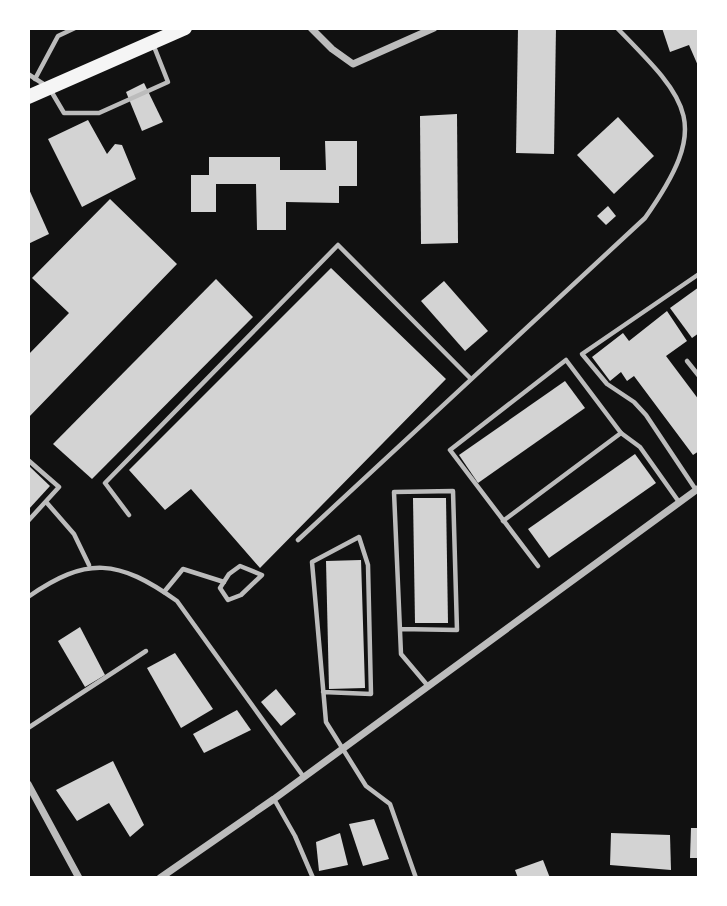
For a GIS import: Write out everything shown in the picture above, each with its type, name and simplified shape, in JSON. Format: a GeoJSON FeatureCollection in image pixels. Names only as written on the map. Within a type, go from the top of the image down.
{"type":"FeatureCollection","features":[{"type":"Feature","properties":{"kind":"main road"},"geometry":{"type":"LineString","coordinates":[[28,97],[186,28]]}},
{"type":"Feature","properties":{"kind":"street"},"geometry":{"type":"LineString","coordinates":[[311,28],[332,49],[353,64],[434,28]]}},
{"type":"Feature","properties":{"kind":"street"},"geometry":{"type":"LineString","coordinates":[[160,878],[274,799],[697,489]]}},
{"type":"Feature","properties":{"kind":"street"},"geometry":{"type":"LineString","coordinates":[[28,784],[79,878]]}},
{"type":"Feature","properties":{"kind":"lane"},"geometry":{"type":"LineString","coordinates":[[35,79],[58,36],[75,28]]}},
{"type":"Feature","properties":{"kind":"lane"},"geometry":{"type":"LineString","coordinates":[[298,540],[645,218],[670,184],[686,141],[683,106],[662,74],[617,28]]}},
{"type":"Feature","properties":{"kind":"lane"},"geometry":{"type":"LineString","coordinates":[[28,74],[49,88],[64,113],[99,113],[168,82],[152,42]]}},
{"type":"Feature","properties":{"kind":"lane"},"geometry":{"type":"LineString","coordinates":[[129,515],[105,484],[338,245],[470,378]]}},
{"type":"Feature","properties":{"kind":"lane"},"geometry":{"type":"LineString","coordinates":[[697,489],[646,415],[634,402],[607,384],[582,354],[699,274]]}},
{"type":"Feature","properties":{"kind":"lane"},"geometry":{"type":"LineString","coordinates":[[538,566],[450,450],[566,360],[621,433],[640,447],[679,502]]}},
{"type":"Feature","properties":{"kind":"lane"},"geometry":{"type":"LineString","coordinates":[[687,361],[699,376]]}},
{"type":"Feature","properties":{"kind":"lane"},"geometry":{"type":"LineString","coordinates":[[503,520],[621,433]]}},
{"type":"Feature","properties":{"kind":"lane"},"geometry":{"type":"LineString","coordinates":[[28,460],[59,487],[28,521]]}},
{"type":"Feature","properties":{"kind":"lane"},"geometry":{"type":"LineString","coordinates":[[400,629],[457,631],[453,491],[394,492],[401,654],[428,686]]}},
{"type":"Feature","properties":{"kind":"lane"},"geometry":{"type":"LineString","coordinates":[[47,503],[74,534],[89,566]]}},
{"type":"Feature","properties":{"kind":"lane"},"geometry":{"type":"LineString","coordinates":[[323,692],[371,694],[368,565],[359,537],[312,562],[323,692],[326,722],[366,786],[390,804],[416,878]]}},
{"type":"Feature","properties":{"kind":"lane"},"geometry":{"type":"LineString","coordinates":[[28,597],[58,576],[89,566],[151,583],[177,601],[304,777]]}},
{"type":"Feature","properties":{"kind":"lane"},"geometry":{"type":"LineString","coordinates":[[240,566],[262,575],[241,595],[228,600],[220,588],[224,582],[229,574],[240,566]]}},
{"type":"Feature","properties":{"kind":"lane"},"geometry":{"type":"LineString","coordinates":[[164,592],[183,569],[224,582]]}},
{"type":"Feature","properties":{"kind":"lane"},"geometry":{"type":"LineString","coordinates":[[28,728],[146,651]]}},
{"type":"Feature","properties":{"kind":"lane"},"geometry":{"type":"LineString","coordinates":[[274,799],[295,836],[313,878]]}},
{"type":"Feature","properties":{"kind":"building"},"geometry":{"type":"Polygon","coordinates":[[[518,28],[556,28],[554,154],[516,153],[518,28]]]}},
{"type":"Feature","properties":{"kind":"building"},"geometry":{"type":"Polygon","coordinates":[[[662,28],[699,28],[699,68],[689,45],[670,52],[662,28]]]}},
{"type":"Feature","properties":{"kind":"building"},"geometry":{"type":"Polygon","coordinates":[[[144,83],[163,122],[142,131],[126,92],[144,83]]]}},
{"type":"Feature","properties":{"kind":"building"},"geometry":{"type":"Polygon","coordinates":[[[457,114],[458,243],[421,244],[420,116],[457,114]]]}},
{"type":"Feature","properties":{"kind":"building"},"geometry":{"type":"Polygon","coordinates":[[[618,117],[654,156],[614,194],[577,155],[618,117]]]}},
{"type":"Feature","properties":{"kind":"building"},"geometry":{"type":"Polygon","coordinates":[[[88,120],[107,154],[115,144],[122,145],[136,179],[82,207],[48,139],[88,120]]]}},
{"type":"Feature","properties":{"kind":"building"},"geometry":{"type":"Polygon","coordinates":[[[325,141],[357,141],[357,186],[339,186],[339,203],[286,202],[286,230],[257,230],[256,184],[216,184],[216,212],[191,212],[191,175],[209,175],[209,157],[280,157],[280,170],[326,170],[325,141]]]}},
{"type":"Feature","properties":{"kind":"building"},"geometry":{"type":"Polygon","coordinates":[[[28,187],[49,234],[28,244],[28,187]]]}},
{"type":"Feature","properties":{"kind":"building"},"geometry":{"type":"Polygon","coordinates":[[[110,199],[177,264],[28,418],[28,355],[69,313],[32,278],[110,199]]]}},
{"type":"Feature","properties":{"kind":"building"},"geometry":{"type":"Polygon","coordinates":[[[608,206],[616,216],[606,225],[597,216],[608,206]]]}},
{"type":"Feature","properties":{"kind":"building"},"geometry":{"type":"Polygon","coordinates":[[[331,268],[446,379],[260,568],[191,489],[165,510],[129,470],[331,268]]]}},
{"type":"Feature","properties":{"kind":"building"},"geometry":{"type":"Polygon","coordinates":[[[216,279],[253,317],[92,479],[53,444],[216,279]]]}},
{"type":"Feature","properties":{"kind":"building"},"geometry":{"type":"Polygon","coordinates":[[[444,281],[488,331],[465,351],[421,301],[444,281]]]}},
{"type":"Feature","properties":{"kind":"building"},"geometry":{"type":"Polygon","coordinates":[[[699,287],[699,333],[692,338],[670,308],[699,287]]]}},
{"type":"Feature","properties":{"kind":"building"},"geometry":{"type":"Polygon","coordinates":[[[667,311],[687,341],[666,356],[699,400],[699,451],[693,455],[634,376],[627,381],[621,372],[610,381],[592,357],[623,333],[629,341],[667,311]]]}},
{"type":"Feature","properties":{"kind":"building"},"geometry":{"type":"Polygon","coordinates":[[[565,381],[585,408],[478,483],[459,455],[565,381]]]}},
{"type":"Feature","properties":{"kind":"building"},"geometry":{"type":"Polygon","coordinates":[[[635,454],[656,483],[549,558],[528,529],[635,454]]]}},
{"type":"Feature","properties":{"kind":"building"},"geometry":{"type":"Polygon","coordinates":[[[28,465],[50,486],[28,510],[28,465]]]}},
{"type":"Feature","properties":{"kind":"building"},"geometry":{"type":"Polygon","coordinates":[[[413,498],[446,498],[448,623],[415,623],[413,498]]]}},
{"type":"Feature","properties":{"kind":"building"},"geometry":{"type":"Polygon","coordinates":[[[361,560],[365,688],[329,689],[326,561],[361,560]]]}},
{"type":"Feature","properties":{"kind":"building"},"geometry":{"type":"Polygon","coordinates":[[[80,627],[105,675],[85,687],[58,641],[80,627]]]}},
{"type":"Feature","properties":{"kind":"building"},"geometry":{"type":"Polygon","coordinates":[[[175,653],[213,709],[181,728],[147,668],[175,653]]]}},
{"type":"Feature","properties":{"kind":"building"},"geometry":{"type":"Polygon","coordinates":[[[276,689],[296,714],[281,726],[261,702],[276,689]]]}},
{"type":"Feature","properties":{"kind":"building"},"geometry":{"type":"Polygon","coordinates":[[[237,710],[251,730],[204,753],[193,734],[237,710]]]}},
{"type":"Feature","properties":{"kind":"building"},"geometry":{"type":"Polygon","coordinates":[[[113,761],[144,825],[130,837],[109,803],[77,821],[56,790],[113,761]]]}},
{"type":"Feature","properties":{"kind":"building"},"geometry":{"type":"Polygon","coordinates":[[[374,819],[389,859],[363,866],[349,824],[374,819]]]}},
{"type":"Feature","properties":{"kind":"building"},"geometry":{"type":"Polygon","coordinates":[[[691,828],[699,828],[699,858],[690,858],[691,828]]]}},
{"type":"Feature","properties":{"kind":"building"},"geometry":{"type":"Polygon","coordinates":[[[340,833],[348,865],[319,871],[316,842],[340,833]]]}},
{"type":"Feature","properties":{"kind":"building"},"geometry":{"type":"Polygon","coordinates":[[[611,833],[670,835],[671,870],[610,865],[611,833]]]}},
{"type":"Feature","properties":{"kind":"building"},"geometry":{"type":"Polygon","coordinates":[[[543,860],[550,878],[518,878],[515,870],[543,860]]]}}]}
